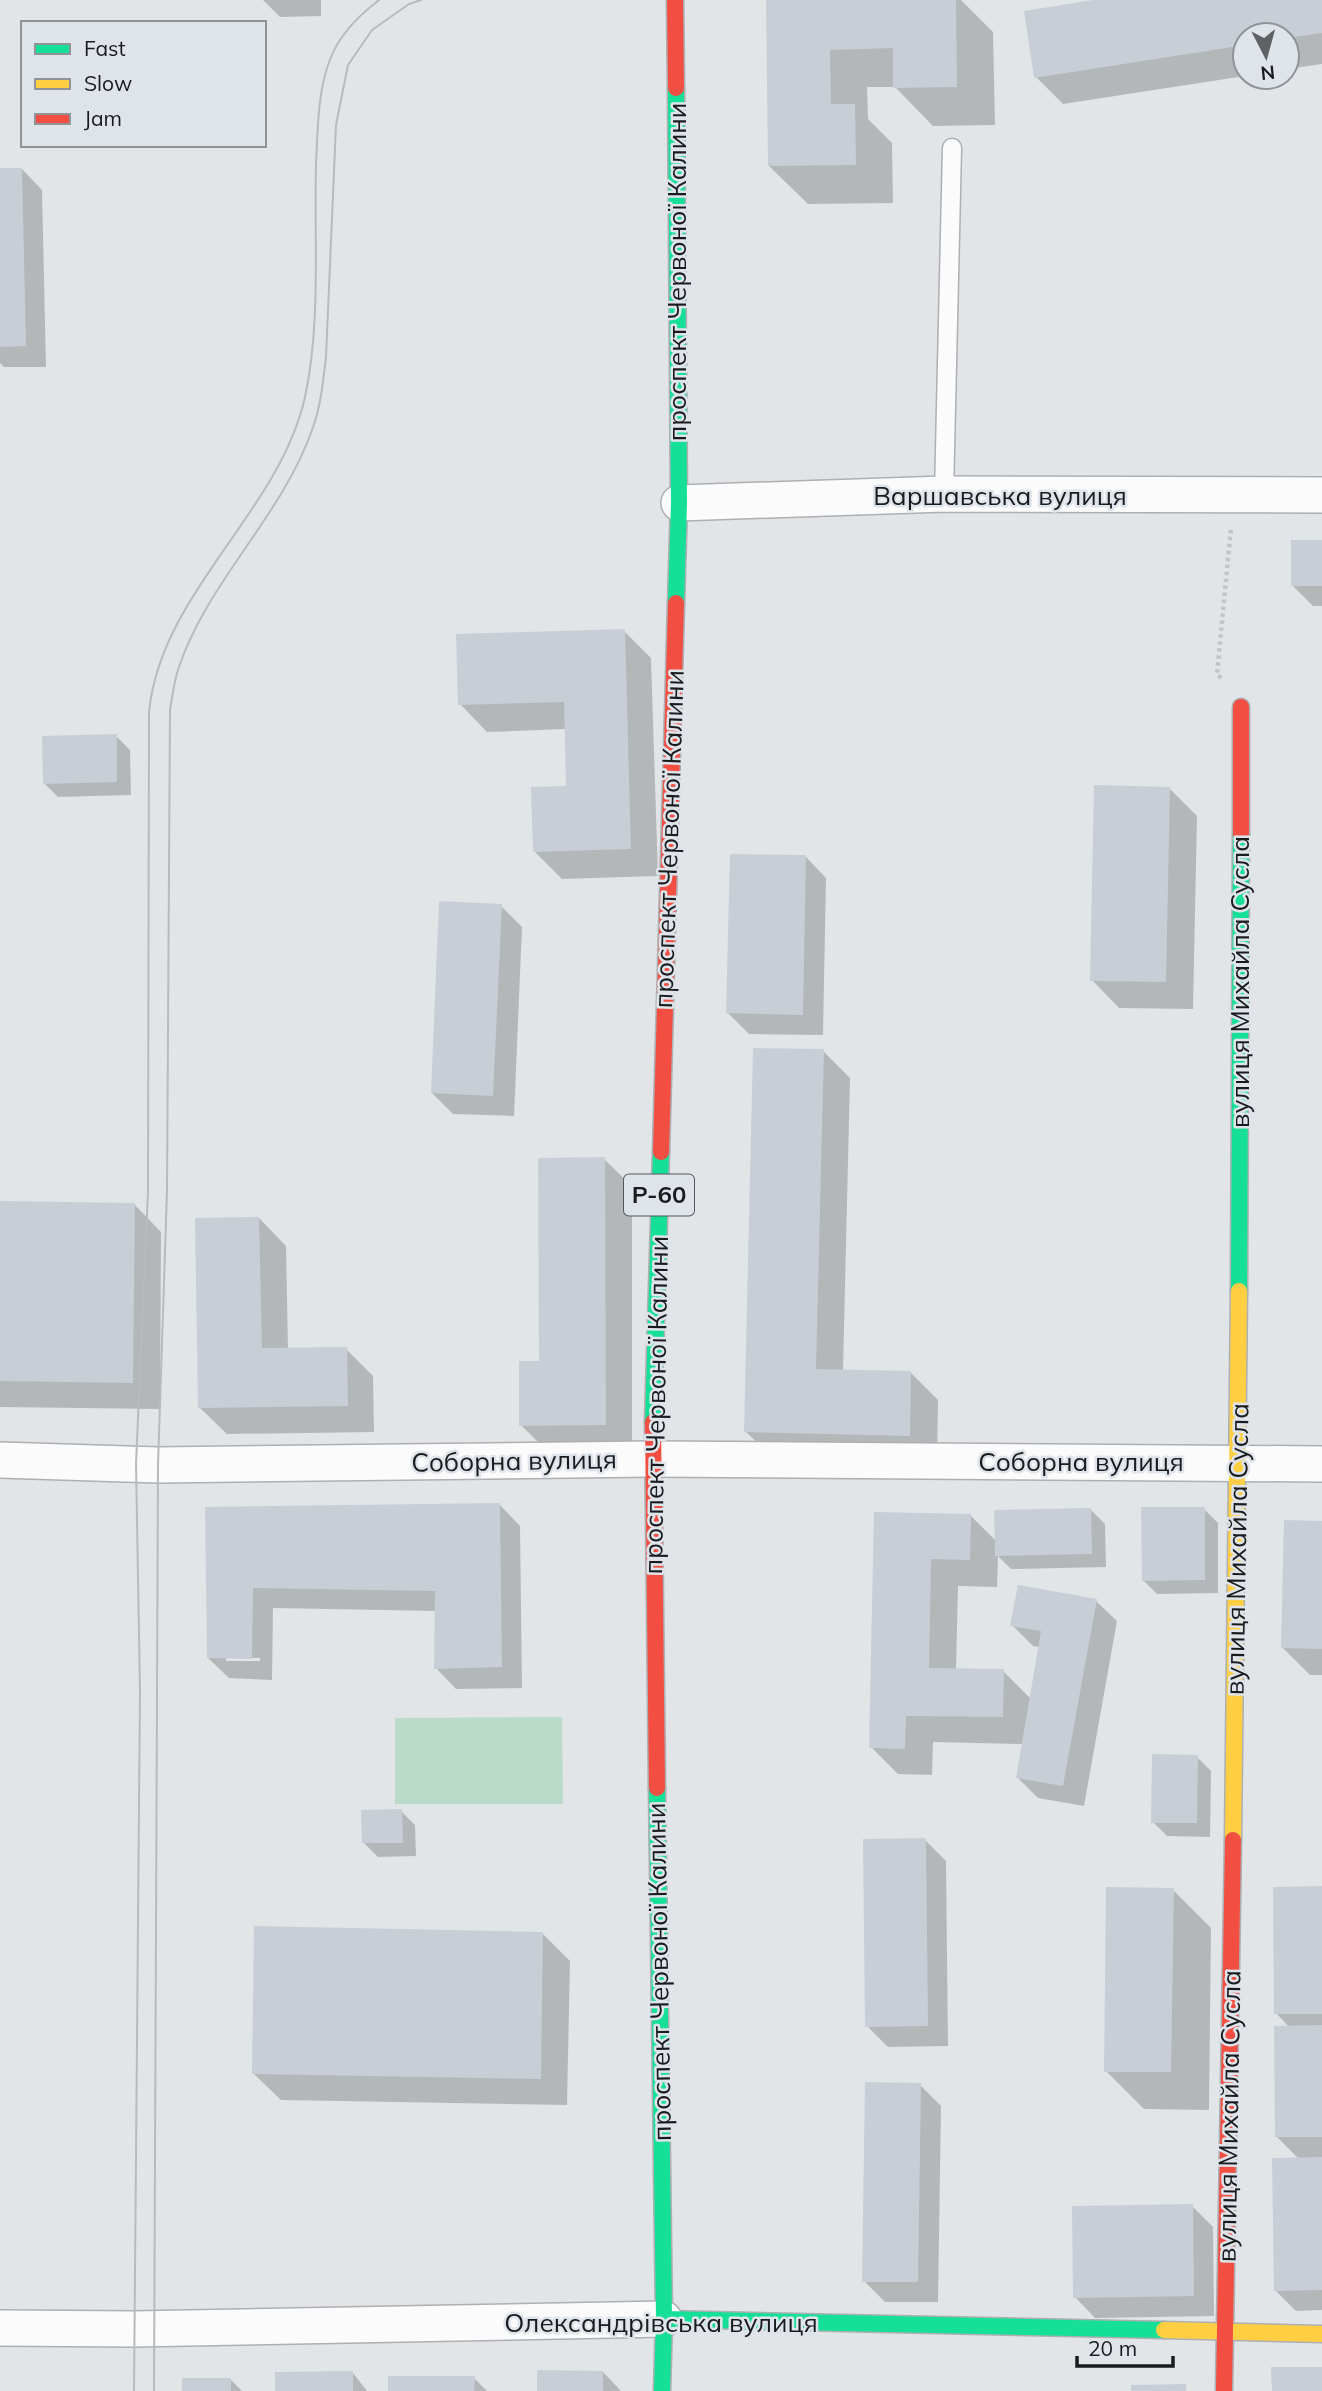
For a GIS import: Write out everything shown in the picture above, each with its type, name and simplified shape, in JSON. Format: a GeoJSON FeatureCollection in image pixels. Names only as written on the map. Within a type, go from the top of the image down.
{"type":"FeatureCollection","features":[{"type":"Feature","properties":{"kind":"main road","name":"проспект Червоної Калини"},"geometry":{"type":"LineString","coordinates":[[662,2391],[664,2319],[652,1459],[679,503],[675,0]]}},
{"type":"Feature","properties":{"kind":"main road","name":"вулиця Михайла Сусла"},"geometry":{"type":"LineString","coordinates":[[1224,2391],[1239,1463],[1241,707]]}},
{"type":"Feature","properties":{"kind":"main road","name":"Олександрівська вулиця"},"geometry":{"type":"LineString","coordinates":[[664,2319],[1322,2334]]}},
{"type":"Feature","properties":{"kind":"street","name":"Варшавська вулиця"},"geometry":{"type":"LineString","coordinates":[[679,503],[944,494],[1322,495]]}},
{"type":"Feature","properties":{"kind":"street","name":"Соборна вулиця"},"geometry":{"type":"LineString","coordinates":[[0,1460],[158,1465],[652,1459],[1322,1464]]}},
{"type":"Feature","properties":{"kind":"street","name":"Олександрівська вулиця"},"geometry":{"type":"LineString","coordinates":[[0,2328],[134,2329],[664,2319]]}},
{"type":"Feature","properties":{"kind":"lane"},"geometry":{"type":"LineString","coordinates":[[944,494],[952,148]]}},
{"type":"Feature","properties":{"kind":"path"},"geometry":{"type":"LineString","coordinates":[[1234,496],[1217,674],[1241,707]]}},
{"type":"Feature","properties":{"kind":"green space"},"geometry":{"type":"Polygon","coordinates":[[[562,1717],[563,1804],[395,1804],[395,1718],[562,1717]]]}},
{"type":"Feature","properties":{"kind":"building"},"geometry":{"type":"Polygon","coordinates":[[[766,0],[956,0],[957,87],[893,88],[893,48],[830,50],[831,104],[855,104],[856,165],[768,166],[766,0]]]}},
{"type":"Feature","properties":{"kind":"building"},"geometry":{"type":"Polygon","coordinates":[[[1093,0],[1322,0],[1322,33],[1301,36],[1301,21],[1231,21],[1231,47],[1034,78],[1024,11],[1093,0]]]}},
{"type":"Feature","properties":{"kind":"building"},"geometry":{"type":"Polygon","coordinates":[[[0,168],[22,168],[26,346],[0,347],[0,168]]]}},
{"type":"Feature","properties":{"kind":"building"},"geometry":{"type":"Polygon","coordinates":[[[1291,540],[1322,540],[1322,586],[1291,586],[1291,540]]]}},
{"type":"Feature","properties":{"kind":"building"},"geometry":{"type":"Polygon","coordinates":[[[625,629],[631,849],[533,852],[531,787],[566,786],[564,702],[458,705],[456,634],[625,629]]]}},
{"type":"Feature","properties":{"kind":"building"},"geometry":{"type":"Polygon","coordinates":[[[117,734],[117,782],[43,784],[42,736],[117,734]]]}},
{"type":"Feature","properties":{"kind":"building"},"geometry":{"type":"Polygon","coordinates":[[[1094,785],[1170,787],[1166,982],[1090,981],[1094,785]]]}},
{"type":"Feature","properties":{"kind":"building"},"geometry":{"type":"Polygon","coordinates":[[[730,854],[806,855],[803,1015],[726,1013],[730,854]]]}},
{"type":"Feature","properties":{"kind":"building"},"geometry":{"type":"Polygon","coordinates":[[[439,901],[502,904],[493,1096],[431,1093],[439,901]]]}},
{"type":"Feature","properties":{"kind":"building"},"geometry":{"type":"Polygon","coordinates":[[[753,1048],[824,1049],[816,1369],[911,1371],[910,1436],[744,1432],[753,1048]]]}},
{"type":"Feature","properties":{"kind":"building"},"geometry":{"type":"Polygon","coordinates":[[[605,1157],[606,1425],[519,1426],[519,1361],[539,1361],[538,1158],[605,1157]]]}},
{"type":"Feature","properties":{"kind":"building"},"geometry":{"type":"Polygon","coordinates":[[[0,1201],[135,1203],[133,1383],[0,1381],[0,1201]]]}},
{"type":"Feature","properties":{"kind":"building"},"geometry":{"type":"Polygon","coordinates":[[[259,1217],[262,1348],[347,1347],[348,1406],[198,1408],[195,1218],[259,1217]]]}},
{"type":"Feature","properties":{"kind":"building"},"geometry":{"type":"Polygon","coordinates":[[[500,1503],[502,1667],[434,1669],[435,1591],[253,1588],[252,1659],[207,1658],[205,1507],[500,1503]]]}},
{"type":"Feature","properties":{"kind":"building"},"geometry":{"type":"Polygon","coordinates":[[[1141,1507],[1205,1507],[1205,1580],[1142,1581],[1141,1507]]]}},
{"type":"Feature","properties":{"kind":"building"},"geometry":{"type":"Polygon","coordinates":[[[1091,1508],[1092,1554],[995,1556],[994,1510],[1091,1508]]]}},
{"type":"Feature","properties":{"kind":"building"},"geometry":{"type":"Polygon","coordinates":[[[874,1512],[971,1514],[970,1560],[931,1559],[929,1668],[1004,1669],[1003,1717],[906,1716],[905,1749],[869,1748],[874,1512]]]}},
{"type":"Feature","properties":{"kind":"building"},"geometry":{"type":"Polygon","coordinates":[[[1284,1520],[1322,1521],[1322,1649],[1281,1648],[1284,1520]]]}},
{"type":"Feature","properties":{"kind":"building"},"geometry":{"type":"Polygon","coordinates":[[[1018,1585],[1097,1599],[1063,1786],[1016,1778],[1041,1631],[1010,1626],[1018,1585]]]}},
{"type":"Feature","properties":{"kind":"building"},"geometry":{"type":"Polygon","coordinates":[[[1152,1754],[1198,1755],[1197,1823],[1151,1823],[1152,1754]]]}},
{"type":"Feature","properties":{"kind":"building"},"geometry":{"type":"Polygon","coordinates":[[[402,1809],[403,1843],[362,1843],[361,1810],[402,1809]]]}},
{"type":"Feature","properties":{"kind":"building"},"geometry":{"type":"Polygon","coordinates":[[[926,1838],[928,2026],[865,2027],[863,1839],[926,1838]]]}},
{"type":"Feature","properties":{"kind":"building"},"geometry":{"type":"Polygon","coordinates":[[[1322,1886],[1322,2014],[1274,2014],[1273,1887],[1322,1886]]]}},
{"type":"Feature","properties":{"kind":"building"},"geometry":{"type":"Polygon","coordinates":[[[1106,1887],[1174,1888],[1171,2072],[1104,2072],[1106,1887]]]}},
{"type":"Feature","properties":{"kind":"building"},"geometry":{"type":"Polygon","coordinates":[[[254,1926],[543,1932],[541,2079],[252,2074],[254,1926]]]}},
{"type":"Feature","properties":{"kind":"building"},"geometry":{"type":"Polygon","coordinates":[[[1322,2025],[1322,2137],[1275,2137],[1274,2026],[1322,2025]]]}},
{"type":"Feature","properties":{"kind":"building"},"geometry":{"type":"Polygon","coordinates":[[[865,2082],[921,2083],[918,2282],[862,2282],[865,2082]]]}},
{"type":"Feature","properties":{"kind":"building"},"geometry":{"type":"Polygon","coordinates":[[[1322,2157],[1322,2290],[1274,2291],[1272,2158],[1322,2157]]]}},
{"type":"Feature","properties":{"kind":"building"},"geometry":{"type":"Polygon","coordinates":[[[1193,2204],[1194,2296],[1073,2298],[1072,2206],[1193,2204]]]}},
{"type":"Feature","properties":{"kind":"building"},"geometry":{"type":"Polygon","coordinates":[[[1271,2367],[1322,2367],[1322,2391],[1272,2391],[1271,2367]]]}},
{"type":"Feature","properties":{"kind":"building"},"geometry":{"type":"Polygon","coordinates":[[[537,2370],[603,2371],[603,2391],[537,2391],[537,2370]]]}},
{"type":"Feature","properties":{"kind":"building"},"geometry":{"type":"Polygon","coordinates":[[[353,2371],[353,2391],[275,2391],[275,2372],[353,2371]]]}},
{"type":"Feature","properties":{"kind":"building"},"geometry":{"type":"Polygon","coordinates":[[[388,2376],[475,2376],[474,2391],[388,2391],[388,2376]]]}},
{"type":"Feature","properties":{"kind":"building"},"geometry":{"type":"Polygon","coordinates":[[[182,2378],[231,2378],[231,2391],[182,2391],[182,2378]]]}},
{"type":"Feature","properties":{"kind":"building"},"geometry":{"type":"Polygon","coordinates":[[[1186,2384],[1186,2391],[1131,2391],[1131,2385],[1186,2384]]]}},
{"type":"Feature","properties":{"kind":"tram line"},"geometry":{"type":"LineString","coordinates":[[134,2391],[140,1690],[136,1464],[148,1191],[149,712],[158,669],[175,628],[271,478],[291,439],[305,397],[315,311],[316,165],[323,82],[342,37],[359,17],[379,0]]}},
{"type":"Feature","properties":{"kind":"tram line"},"geometry":{"type":"LineString","coordinates":[[154,2391],[158,1465],[167,1191],[170,709],[177,672],[192,636],[226,577],[283,491],[299,461],[318,412],[326,357],[336,125],[348,65],[372,30],[409,4],[421,0]]}},
{"type":"Feature","properties":{"kind":"traffic: fast"},"geometry":{"type":"LineString","coordinates":[[676,88],[679,503],[676,603]]}},
{"type":"Feature","properties":{"kind":"traffic: fast"},"geometry":{"type":"LineString","coordinates":[[1239,1291],[1241,834]]}},
{"type":"Feature","properties":{"kind":"traffic: fast"},"geometry":{"type":"LineString","coordinates":[[653,1422],[661,1152]]}},
{"type":"Feature","properties":{"kind":"traffic: fast"},"geometry":{"type":"LineString","coordinates":[[657,1788],[664,2319],[662,2391]]}},
{"type":"Feature","properties":{"kind":"traffic: fast"},"geometry":{"type":"LineString","coordinates":[[664,2319],[1164,2330]]}},
{"type":"Feature","properties":{"kind":"traffic: slow"},"geometry":{"type":"LineString","coordinates":[[1233,1840],[1239,1291]]}},
{"type":"Feature","properties":{"kind":"traffic: slow"},"geometry":{"type":"LineString","coordinates":[[1164,2330],[1322,2334]]}},
{"type":"Feature","properties":{"kind":"traffic: jam"},"geometry":{"type":"LineString","coordinates":[[675,0],[676,88]]}},
{"type":"Feature","properties":{"kind":"traffic: jam"},"geometry":{"type":"LineString","coordinates":[[661,1152],[676,603]]}},
{"type":"Feature","properties":{"kind":"traffic: jam"},"geometry":{"type":"LineString","coordinates":[[1241,707],[1241,834]]}},
{"type":"Feature","properties":{"kind":"traffic: jam"},"geometry":{"type":"LineString","coordinates":[[653,1422],[657,1788]]}},
{"type":"Feature","properties":{"kind":"traffic: jam"},"geometry":{"type":"LineString","coordinates":[[1224,2391],[1233,1840]]}}]}
